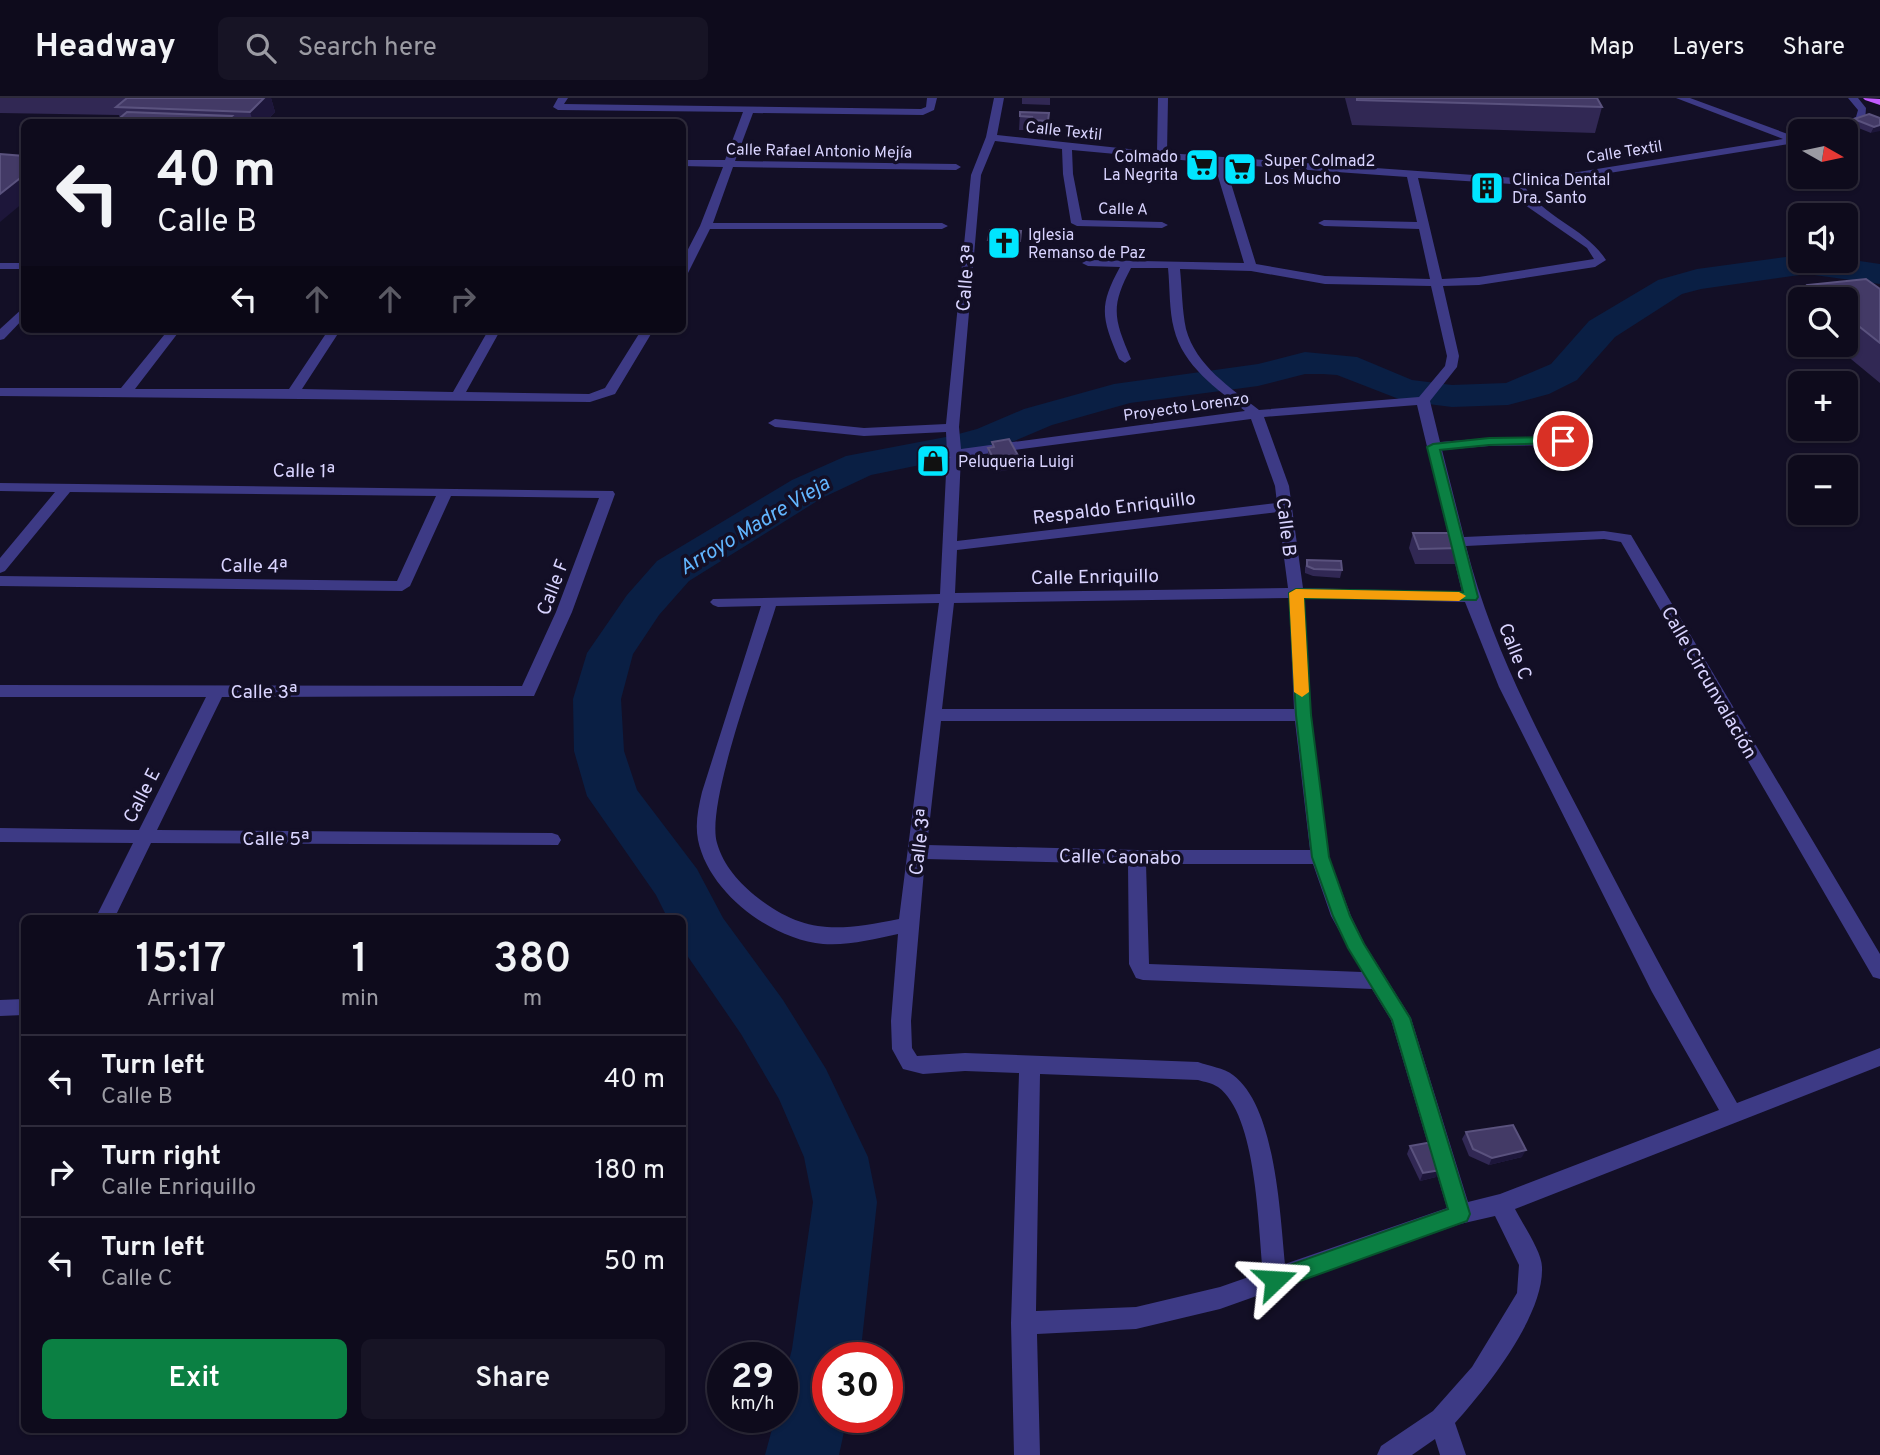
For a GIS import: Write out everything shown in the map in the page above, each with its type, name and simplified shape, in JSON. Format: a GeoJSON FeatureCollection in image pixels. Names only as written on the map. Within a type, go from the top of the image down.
{"type":"FeatureCollection","features":[{"type":"Feature","properties":{"kind":"main road"},"geometry":{"type":"LineString","coordinates":[[1868,98],[1880,102]]}},
{"type":"Feature","properties":{"kind":"street"},"geometry":{"type":"LineString","coordinates":[[561,103],[749,110],[923,112],[931,108],[932,98]]}},
{"type":"Feature","properties":{"kind":"street","name":"Calle 3ª"},"geometry":{"type":"LineString","coordinates":[[999,98],[991,136],[976,175],[952,430],[954,454],[947,598],[919,852],[908,925],[901,1021],[902,1049],[910,1063],[921,1066],[941,1062],[1198,1071],[1226,1081],[1243,1102],[1258,1139],[1275,1280]]}},
{"type":"Feature","properties":{"kind":"street"},"geometry":{"type":"LineString","coordinates":[[1162,155],[1163,98]]}},
{"type":"Feature","properties":{"kind":"street"},"geometry":{"type":"LineString","coordinates":[[1681,98],[1788,135]]}},
{"type":"Feature","properties":{"kind":"street"},"geometry":{"type":"LineString","coordinates":[[1853,98],[1863,110],[1861,119]]}},
{"type":"Feature","properties":{"kind":"street"},"geometry":{"type":"LineString","coordinates":[[686,264],[706,226],[749,110]]}},
{"type":"Feature","properties":{"kind":"street"},"geometry":{"type":"LineString","coordinates":[[1858,120],[1877,117]]}},
{"type":"Feature","properties":{"kind":"street","name":"Calle Textil"},"geometry":{"type":"LineString","coordinates":[[991,136],[1067,147],[1516,181],[1541,181],[1788,141]]}},
{"type":"Feature","properties":{"kind":"street","name":"Calle A"},"geometry":{"type":"LineString","coordinates":[[1067,147],[1068,174],[1077,223],[1163,225]]}},
{"type":"Feature","properties":{"kind":"street"},"geometry":{"type":"LineString","coordinates":[[1218,159],[1251,267]]}},
{"type":"Feature","properties":{"kind":"street","name":"Calle Rafael Antonio Mejía"},"geometry":{"type":"LineString","coordinates":[[686,163],[956,167]]}},
{"type":"Feature","properties":{"kind":"street"},"geometry":{"type":"LineString","coordinates":[[1412,174],[1453,356],[1451,367],[1423,401]]}},
{"type":"Feature","properties":{"kind":"street"},"geometry":{"type":"LineString","coordinates":[[1088,263],[1251,267],[1338,281],[1437,283],[1479,281],[1595,264],[1601,260],[1591,246],[1528,203],[1516,181]]}},
{"type":"Feature","properties":{"kind":"street"},"geometry":{"type":"LineString","coordinates":[[1324,223],[1423,226]]}},
{"type":"Feature","properties":{"kind":"street"},"geometry":{"type":"LineString","coordinates":[[706,226],[942,226]]}},
{"type":"Feature","properties":{"kind":"street"},"geometry":{"type":"LineString","coordinates":[[1125,359],[1106,314],[1107,301],[1127,265]]}},
{"type":"Feature","properties":{"kind":"street"},"geometry":{"type":"LineString","coordinates":[[0,266],[21,266]]}},
{"type":"Feature","properties":{"kind":"street"},"geometry":{"type":"LineString","coordinates":[[1174,266],[1180,329],[1187,347],[1205,373],[1219,387],[1256,414]]}},
{"type":"Feature","properties":{"kind":"street"},"geometry":{"type":"LineString","coordinates":[[0,336],[21,315]]}},
{"type":"Feature","properties":{"kind":"street"},"geometry":{"type":"LineString","coordinates":[[125,392],[172,333]]}},
{"type":"Feature","properties":{"kind":"street"},"geometry":{"type":"LineString","coordinates":[[292,393],[332,333]]}},
{"type":"Feature","properties":{"kind":"street"},"geometry":{"type":"LineString","coordinates":[[458,395],[493,333]]}},
{"type":"Feature","properties":{"kind":"street"},"geometry":{"type":"LineString","coordinates":[[0,392],[590,398],[610,391],[646,333]]}},
{"type":"Feature","properties":{"kind":"street","name":"Proyecto Lorenzo"},"geometry":{"type":"LineString","coordinates":[[954,454],[1256,414],[1423,401]]}},
{"type":"Feature","properties":{"kind":"street","name":"Calle C"},"geometry":{"type":"LineString","coordinates":[[1423,401],[1471,597],[1507,687],[1659,986],[1732,1113]]}},
{"type":"Feature","properties":{"kind":"street","name":"Calle B"},"geometry":{"type":"LineString","coordinates":[[1256,414],[1282,486],[1296,593],[1303,715],[1320,857],[1341,916],[1401,1018],[1460,1214]]}},
{"type":"Feature","properties":{"kind":"street"},"geometry":{"type":"LineString","coordinates":[[775,423],[867,434],[952,430]]}},
{"type":"Feature","properties":{"kind":"street"},"geometry":{"type":"LineString","coordinates":[[1433,447],[1489,442],[1563,441]]}},
{"type":"Feature","properties":{"kind":"street","name":"Calle 1ª"},"geometry":{"type":"LineString","coordinates":[[0,487],[608,494]]}},
{"type":"Feature","properties":{"kind":"street"},"geometry":{"type":"LineString","coordinates":[[0,568],[67,487]]}},
{"type":"Feature","properties":{"kind":"street","name":"Calle 4ª"},"geometry":{"type":"LineString","coordinates":[[0,581],[402,586],[446,491]]}},
{"type":"Feature","properties":{"kind":"street","name":"Calle F"},"geometry":{"type":"LineString","coordinates":[[528,692],[564,612],[608,494]]}},
{"type":"Feature","properties":{"kind":"street","name":"Respaldo Enriquillo"},"geometry":{"type":"LineString","coordinates":[[950,546],[1283,507]]}},
{"type":"Feature","properties":{"kind":"street","name":"Calle Circunvalación"},"geometry":{"type":"LineString","coordinates":[[1457,542],[1604,535],[1626,538],[1880,971]]}},
{"type":"Feature","properties":{"kind":"street","name":"Calle Enriquillo"},"geometry":{"type":"LineString","coordinates":[[718,602],[1296,593],[1471,597]]}},
{"type":"Feature","properties":{"kind":"street"},"geometry":{"type":"LineString","coordinates":[[770,601],[713,784],[705,823],[709,847],[720,870],[743,896],[764,914],[797,931],[821,936],[848,936],[908,925]]}},
{"type":"Feature","properties":{"kind":"street","name":"Calle 3ª"},"geometry":{"type":"LineString","coordinates":[[0,691],[528,692]]}},
{"type":"Feature","properties":{"kind":"street","name":"Calle E"},"geometry":{"type":"LineString","coordinates":[[106,915],[217,691]]}},
{"type":"Feature","properties":{"kind":"street"},"geometry":{"type":"LineString","coordinates":[[933,715],[1303,715]]}},
{"type":"Feature","properties":{"kind":"street","name":"Calle 5ª"},"geometry":{"type":"LineString","coordinates":[[0,835],[552,840]]}},
{"type":"Feature","properties":{"kind":"street","name":"Calle Caonabo"},"geometry":{"type":"LineString","coordinates":[[919,852],[1136,857],[1320,857]]}},
{"type":"Feature","properties":{"kind":"street"},"geometry":{"type":"LineString","coordinates":[[1136,857],[1139,964],[1143,972],[1377,981]]}},
{"type":"Feature","properties":{"kind":"street"},"geometry":{"type":"LineString","coordinates":[[0,1008],[21,1007]]}},
{"type":"Feature","properties":{"kind":"street"},"geometry":{"type":"LineString","coordinates":[[1023,1323],[1136,1318],[1220,1298],[1460,1214],[1501,1204],[1880,1057]]}},
{"type":"Feature","properties":{"kind":"street"},"geometry":{"type":"LineString","coordinates":[[1027,1455],[1023,1323],[1024,1185],[1030,1064]]}},
{"type":"Feature","properties":{"kind":"street"},"geometry":{"type":"LineString","coordinates":[[1390,1455],[1442,1420],[1481,1375],[1528,1296],[1531,1264],[1501,1204]]}},
{"type":"Feature","properties":{"kind":"street"},"geometry":{"type":"LineString","coordinates":[[1442,1420],[1453,1455]]}},
{"type":"Feature","properties":{"kind":"building"},"geometry":{"type":"Polygon","coordinates":[[[127,98],[264,98],[250,112],[116,107],[127,98]]]}},
{"type":"Feature","properties":{"kind":"building"},"geometry":{"type":"Polygon","coordinates":[[[1597,98],[1602,107],[1357,100],[1597,98]]]}},
{"type":"Feature","properties":{"kind":"building"},"geometry":{"type":"Polygon","coordinates":[[[127,112],[232,116],[228,119],[119,119],[127,112]]]}},
{"type":"Feature","properties":{"kind":"building"},"geometry":{"type":"Polygon","coordinates":[[[1020,112],[1049,113],[1048,121],[1031,120],[1032,117],[1020,116],[1020,112]]]}},
{"type":"Feature","properties":{"kind":"building"},"geometry":{"type":"Polygon","coordinates":[[[1869,114],[1880,118],[1880,125],[1874,127],[1854,119],[1869,114]]]}},
{"type":"Feature","properties":{"kind":"building"},"geometry":{"type":"Polygon","coordinates":[[[0,154],[21,156],[21,177],[0,194],[0,154]]]}},
{"type":"Feature","properties":{"kind":"building"},"geometry":{"type":"Polygon","coordinates":[[[1195,155],[1208,155],[1211,161],[1197,162],[1195,155]]]}},
{"type":"Feature","properties":{"kind":"building"},"geometry":{"type":"Polygon","coordinates":[[[1233,158],[1249,159],[1249,165],[1234,165],[1233,158]]]}},
{"type":"Feature","properties":{"kind":"building"},"geometry":{"type":"Polygon","coordinates":[[[1481,176],[1493,177],[1496,186],[1484,185],[1481,176]]]}},
{"type":"Feature","properties":{"kind":"building"},"geometry":{"type":"Polygon","coordinates":[[[990,230],[1021,231],[1020,241],[988,240],[990,230]]]}},
{"type":"Feature","properties":{"kind":"building"},"geometry":{"type":"Polygon","coordinates":[[[1866,279],[1880,289],[1880,343],[1858,326],[1858,287],[1808,285],[1866,279]]]}},
{"type":"Feature","properties":{"kind":"building"},"geometry":{"type":"Polygon","coordinates":[[[1009,439],[1021,461],[996,464],[988,448],[994,447],[992,442],[1009,439]]]}},
{"type":"Feature","properties":{"kind":"building"},"geometry":{"type":"Polygon","coordinates":[[[935,449],[948,457],[925,460],[922,450],[935,449]]]}},
{"type":"Feature","properties":{"kind":"building"},"geometry":{"type":"Polygon","coordinates":[[[1413,533],[1455,533],[1461,548],[1419,549],[1413,533]]]}},
{"type":"Feature","properties":{"kind":"building"},"geometry":{"type":"Polygon","coordinates":[[[1307,560],[1341,561],[1342,570],[1314,569],[1307,566],[1307,560]]]}},
{"type":"Feature","properties":{"kind":"building"},"geometry":{"type":"Polygon","coordinates":[[[1513,1125],[1526,1150],[1492,1158],[1473,1149],[1466,1132],[1513,1125]]]}},
{"type":"Feature","properties":{"kind":"building"},"geometry":{"type":"Polygon","coordinates":[[[1432,1142],[1444,1157],[1440,1170],[1423,1173],[1410,1146],[1432,1142]]]}},
{"type":"Feature","properties":{"kind":"waterway","name":"Arroyo Madre Vieja"},"geometry":{"type":"LineString","coordinates":[[802,1455],[827,1349],[845,1202],[836,1157],[804,1087],[762,1017],[702,932],[678,884],[613,796],[599,751],[597,699],[610,653],[643,605],[673,571],[807,489],[860,465],[955,447],[991,437],[1038,417],[1127,392],[1258,375],[1305,363],[1323,363],[1344,365],[1404,390],[1452,396],[1508,394],[1536,386],[1564,372],[1602,329],[1670,287],[1697,279],[1807,264],[1880,274]]}},
{"type":"Feature","properties":{"kind":"slow traffic"},"geometry":{"type":"LineString","coordinates":[[1302,692],[1296,593],[1459,596]]}},
{"type":"Feature","properties":{"kind":"place","name":"Colmado La Negrita"},"geometry":{"type":"Point","coordinates":[1202,165]}},
{"type":"Feature","properties":{"kind":"place","name":"Super Colmad2 Los Mucho"},"geometry":{"type":"Point","coordinates":[1240,169]}},
{"type":"Feature","properties":{"kind":"place","name":"Clinica Dental Dra. Santo"},"geometry":{"type":"Point","coordinates":[1487,188]}},
{"type":"Feature","properties":{"kind":"place","name":"Iglesia Remanso de Paz"},"geometry":{"type":"Point","coordinates":[1004,243]}},
{"type":"Feature","properties":{"kind":"place","name":"Peluqueria Luigi"},"geometry":{"type":"Point","coordinates":[933,461]}},
{"type":"Feature","properties":{"kind":"route"},"geometry":{"type":"LineString","coordinates":[[1275,1280],[1460,1214],[1401,1018],[1357,948],[1341,916],[1320,857],[1303,715],[1296,593],[1471,597],[1433,447],[1489,442],[1563,441]]}}]}
